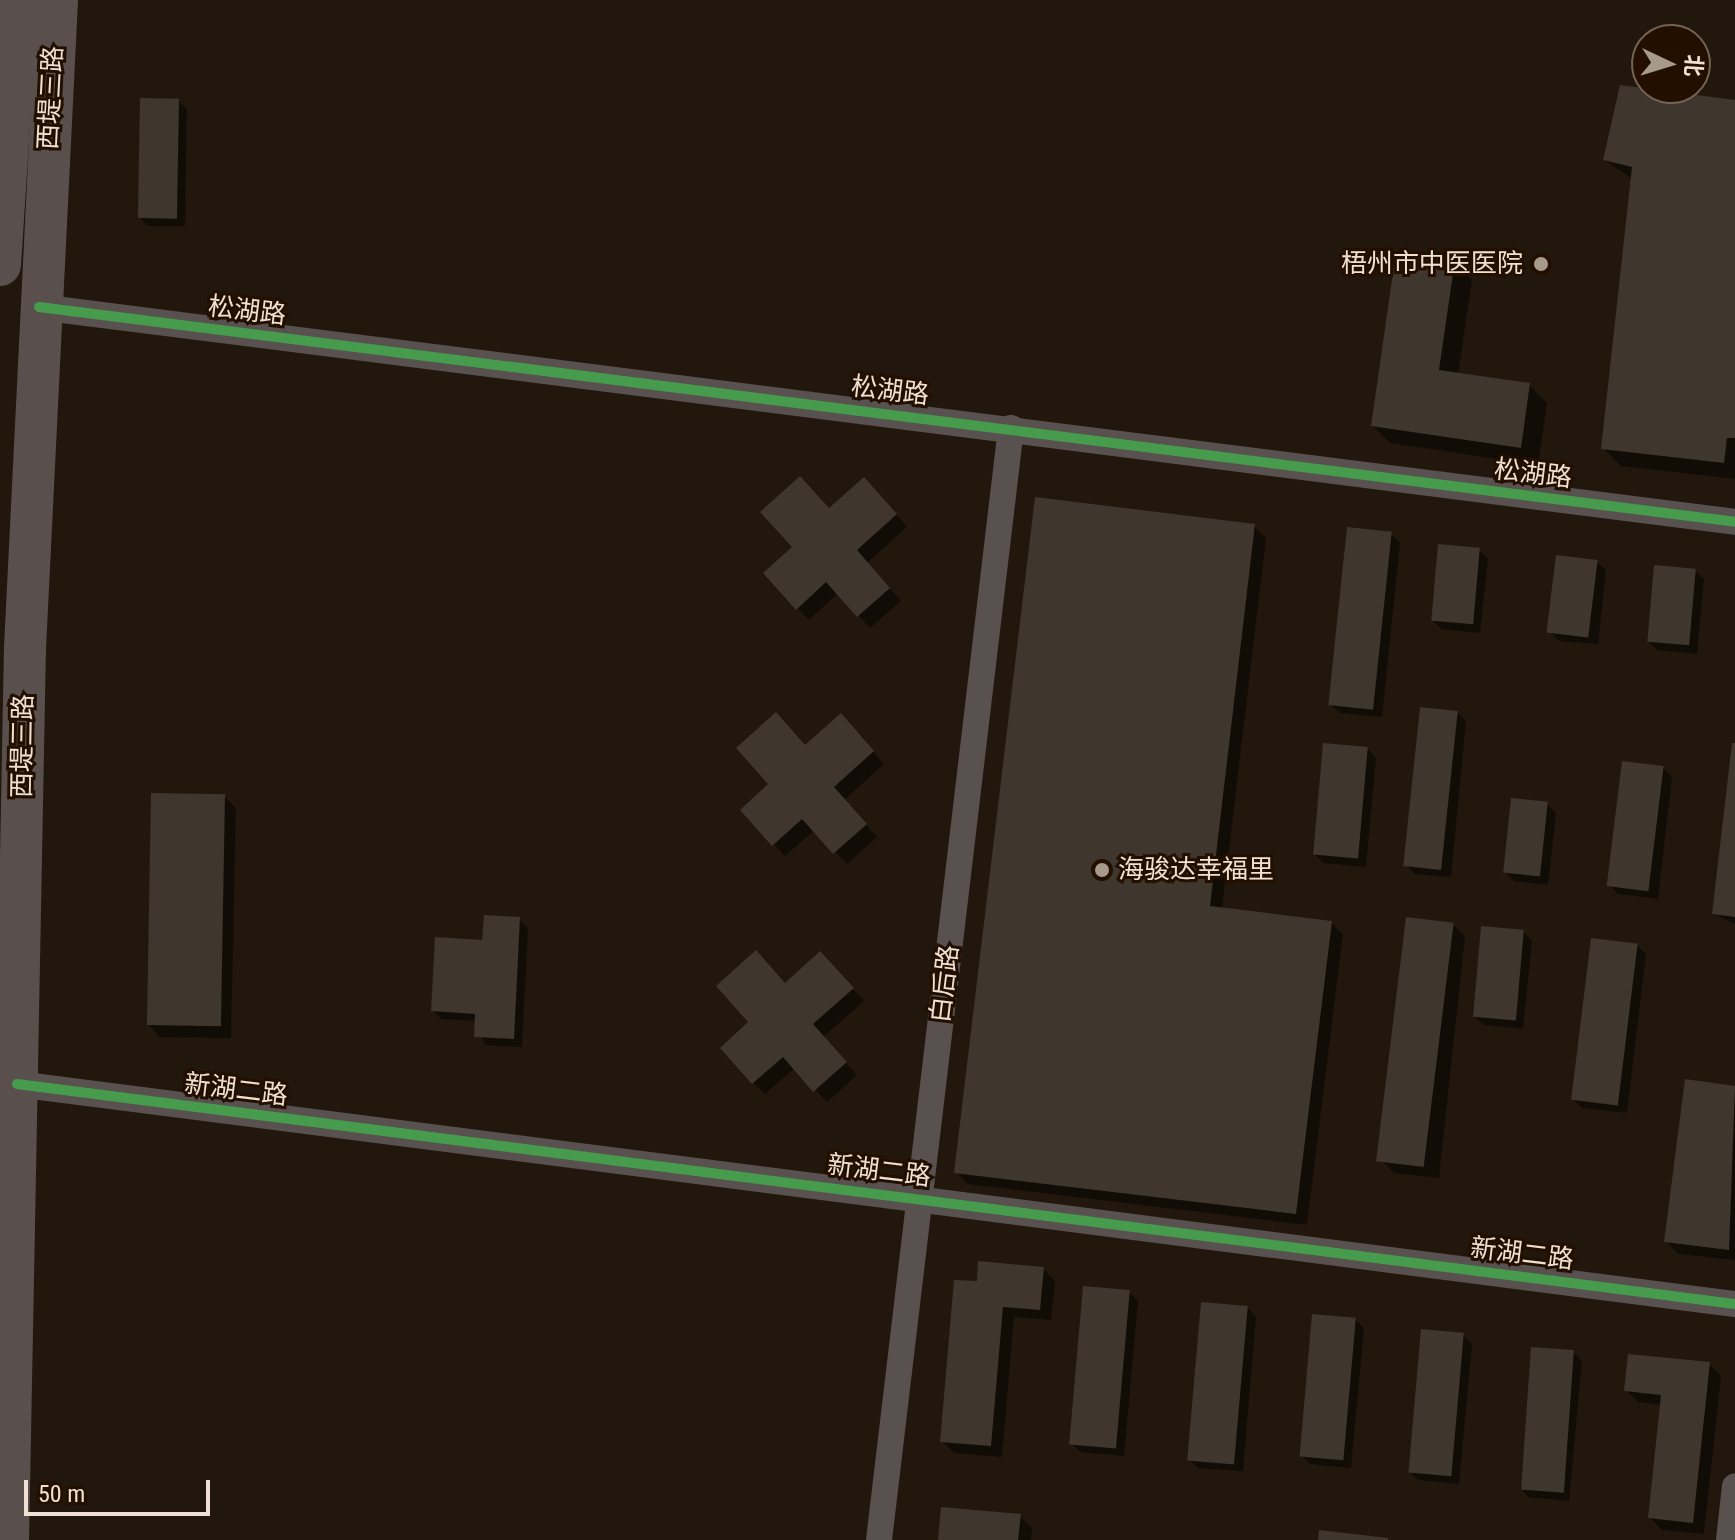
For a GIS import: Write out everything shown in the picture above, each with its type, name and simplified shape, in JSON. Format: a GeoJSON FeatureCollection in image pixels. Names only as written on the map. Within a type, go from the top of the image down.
{"type":"FeatureCollection","features":[{"type":"Feature","properties":{"kind":"main road","name":"西堤三路"},"geometry":{"type":"LineString","coordinates":[[0,265],[17,0]]}},
{"type":"Feature","properties":{"kind":"main road","name":"西堤三路"},"geometry":{"type":"LineString","coordinates":[[8,1540],[17,1084],[39,307],[57,0]]}},
{"type":"Feature","properties":{"kind":"street","name":"松湖路"},"geometry":{"type":"LineString","coordinates":[[39,307],[1735,522]]}},
{"type":"Feature","properties":{"kind":"street","name":"白后路"},"geometry":{"type":"LineString","coordinates":[[879,1540],[1011,428]]}},
{"type":"Feature","properties":{"kind":"street","name":"新湖二路"},"geometry":{"type":"LineString","coordinates":[[17,1084],[1735,1304]]}},
{"type":"Feature","properties":{"kind":"street"},"geometry":{"type":"LineString","coordinates":[[1729,1540],[1735,1486]]}},
{"type":"Feature","properties":{"kind":"building"},"geometry":{"type":"Polygon","coordinates":[[[1620,85],[1631,86],[1631,104],[1711,104],[1711,97],[1735,100],[1735,438],[1727,438],[1724,463],[1601,449],[1632,167],[1603,160],[1620,85]]]}},
{"type":"Feature","properties":{"kind":"building"},"geometry":{"type":"Polygon","coordinates":[[[140,98],[179,99],[177,219],[138,218],[140,98]]]}},
{"type":"Feature","properties":{"kind":"building"},"geometry":{"type":"Polygon","coordinates":[[[1396,252],[1455,260],[1439,370],[1530,383],[1521,448],[1371,426],[1396,252]]]}},
{"type":"Feature","properties":{"kind":"building"},"geometry":{"type":"Polygon","coordinates":[[[800,476],[829,508],[864,477],[897,514],[857,550],[890,588],[857,617],[826,582],[796,610],[763,573],[792,547],[760,512],[800,476]]]}},
{"type":"Feature","properties":{"kind":"building","name":"海骏达幸福里"},"geometry":{"type":"Polygon","coordinates":[[[1035,497],[1255,524],[1210,906],[1332,921],[1296,1214],[954,1173],[1035,497]]]}},
{"type":"Feature","properties":{"kind":"building"},"geometry":{"type":"Polygon","coordinates":[[[1347,527],[1392,532],[1373,710],[1328,705],[1347,527]]]}},
{"type":"Feature","properties":{"kind":"building"},"geometry":{"type":"Polygon","coordinates":[[[1438,544],[1480,548],[1473,624],[1431,621],[1438,544]]]}},
{"type":"Feature","properties":{"kind":"building"},"geometry":{"type":"Polygon","coordinates":[[[1556,555],[1598,560],[1588,638],[1546,632],[1556,555]]]}},
{"type":"Feature","properties":{"kind":"building"},"geometry":{"type":"Polygon","coordinates":[[[1654,565],[1696,569],[1689,645],[1647,642],[1654,565]]]}},
{"type":"Feature","properties":{"kind":"building"},"geometry":{"type":"Polygon","coordinates":[[[1420,707],[1458,711],[1441,870],[1403,866],[1420,707]]]}},
{"type":"Feature","properties":{"kind":"building"},"geometry":{"type":"Polygon","coordinates":[[[776,712],[805,745],[841,713],[874,751],[834,787],[867,824],[833,854],[802,819],[772,846],[740,810],[768,784],[736,748],[776,712]]]}},
{"type":"Feature","properties":{"kind":"building"},"geometry":{"type":"Polygon","coordinates":[[[1323,743],[1368,747],[1358,858],[1313,855],[1323,743]]]}},
{"type":"Feature","properties":{"kind":"building"},"geometry":{"type":"Polygon","coordinates":[[[1732,743],[1735,743],[1735,917],[1712,914],[1732,743]]]}},
{"type":"Feature","properties":{"kind":"building"},"geometry":{"type":"Polygon","coordinates":[[[1622,761],[1664,766],[1648,891],[1607,886],[1622,761]]]}},
{"type":"Feature","properties":{"kind":"building"},"geometry":{"type":"Polygon","coordinates":[[[151,793],[225,794],[221,1026],[147,1025],[151,793]]]}},
{"type":"Feature","properties":{"kind":"building"},"geometry":{"type":"Polygon","coordinates":[[[1511,798],[1548,802],[1540,876],[1503,873],[1511,798]]]}},
{"type":"Feature","properties":{"kind":"building"},"geometry":{"type":"Polygon","coordinates":[[[484,915],[520,917],[514,1039],[474,1037],[475,1014],[431,1011],[435,937],[482,940],[484,915]]]}},
{"type":"Feature","properties":{"kind":"building"},"geometry":{"type":"Polygon","coordinates":[[[1406,917],[1454,923],[1424,1167],[1376,1161],[1406,917]]]}},
{"type":"Feature","properties":{"kind":"building"},"geometry":{"type":"Polygon","coordinates":[[[1481,926],[1524,930],[1516,1020],[1473,1017],[1481,926]]]}},
{"type":"Feature","properties":{"kind":"building"},"geometry":{"type":"Polygon","coordinates":[[[1591,938],[1638,944],[1618,1106],[1571,1100],[1591,938]]]}},
{"type":"Feature","properties":{"kind":"building"},"geometry":{"type":"Polygon","coordinates":[[[756,950],[785,983],[820,951],[854,988],[813,1024],[847,1062],[813,1092],[783,1057],[752,1084],[720,1048],[748,1022],[716,986],[756,950]]]}},
{"type":"Feature","properties":{"kind":"building"},"geometry":{"type":"Polygon","coordinates":[[[1685,1079],[1735,1086],[1729,1250],[1664,1242],[1685,1079]]]}},
{"type":"Feature","properties":{"kind":"building"},"geometry":{"type":"Polygon","coordinates":[[[978,1261],[1044,1267],[1040,1310],[1003,1307],[991,1446],[940,1442],[954,1280],[977,1281],[978,1261]]]}},
{"type":"Feature","properties":{"kind":"building"},"geometry":{"type":"Polygon","coordinates":[[[1083,1286],[1130,1290],[1116,1448],[1069,1444],[1083,1286]]]}},
{"type":"Feature","properties":{"kind":"building"},"geometry":{"type":"Polygon","coordinates":[[[1201,1302],[1248,1306],[1234,1464],[1187,1460],[1201,1302]]]}},
{"type":"Feature","properties":{"kind":"building"},"geometry":{"type":"Polygon","coordinates":[[[1312,1314],[1356,1318],[1343,1460],[1300,1456],[1312,1314]]]}},
{"type":"Feature","properties":{"kind":"building"},"geometry":{"type":"Polygon","coordinates":[[[1421,1329],[1464,1333],[1451,1476],[1408,1472],[1421,1329]]]}},
{"type":"Feature","properties":{"kind":"building"},"geometry":{"type":"Polygon","coordinates":[[[1531,1347],[1574,1350],[1564,1493],[1521,1490],[1531,1347]]]}},
{"type":"Feature","properties":{"kind":"building"},"geometry":{"type":"Polygon","coordinates":[[[1628,1354],[1710,1362],[1693,1523],[1648,1518],[1661,1395],[1624,1391],[1628,1354]]]}},
{"type":"Feature","properties":{"kind":"building"},"geometry":{"type":"Polygon","coordinates":[[[941,1507],[1021,1514],[1018,1540],[938,1540],[941,1507]]]}},
{"type":"Feature","properties":{"kind":"building"},"geometry":{"type":"Polygon","coordinates":[[[1319,1530],[1388,1538],[1388,1540],[1318,1540],[1319,1530]]]}},
{"type":"Feature","properties":{"kind":"cycle path"},"geometry":{"type":"LineString","coordinates":[[39,307],[1735,522]]}},
{"type":"Feature","properties":{"kind":"cycle path"},"geometry":{"type":"LineString","coordinates":[[17,1084],[1735,1304]]}},
{"type":"Feature","properties":{"kind":"place","name":"梧州市中医医院"},"geometry":{"type":"Point","coordinates":[1541,264]}},
{"type":"Feature","properties":{"kind":"place","name":"海骏达幸福里"},"geometry":{"type":"Point","coordinates":[1102,870]}}]}
